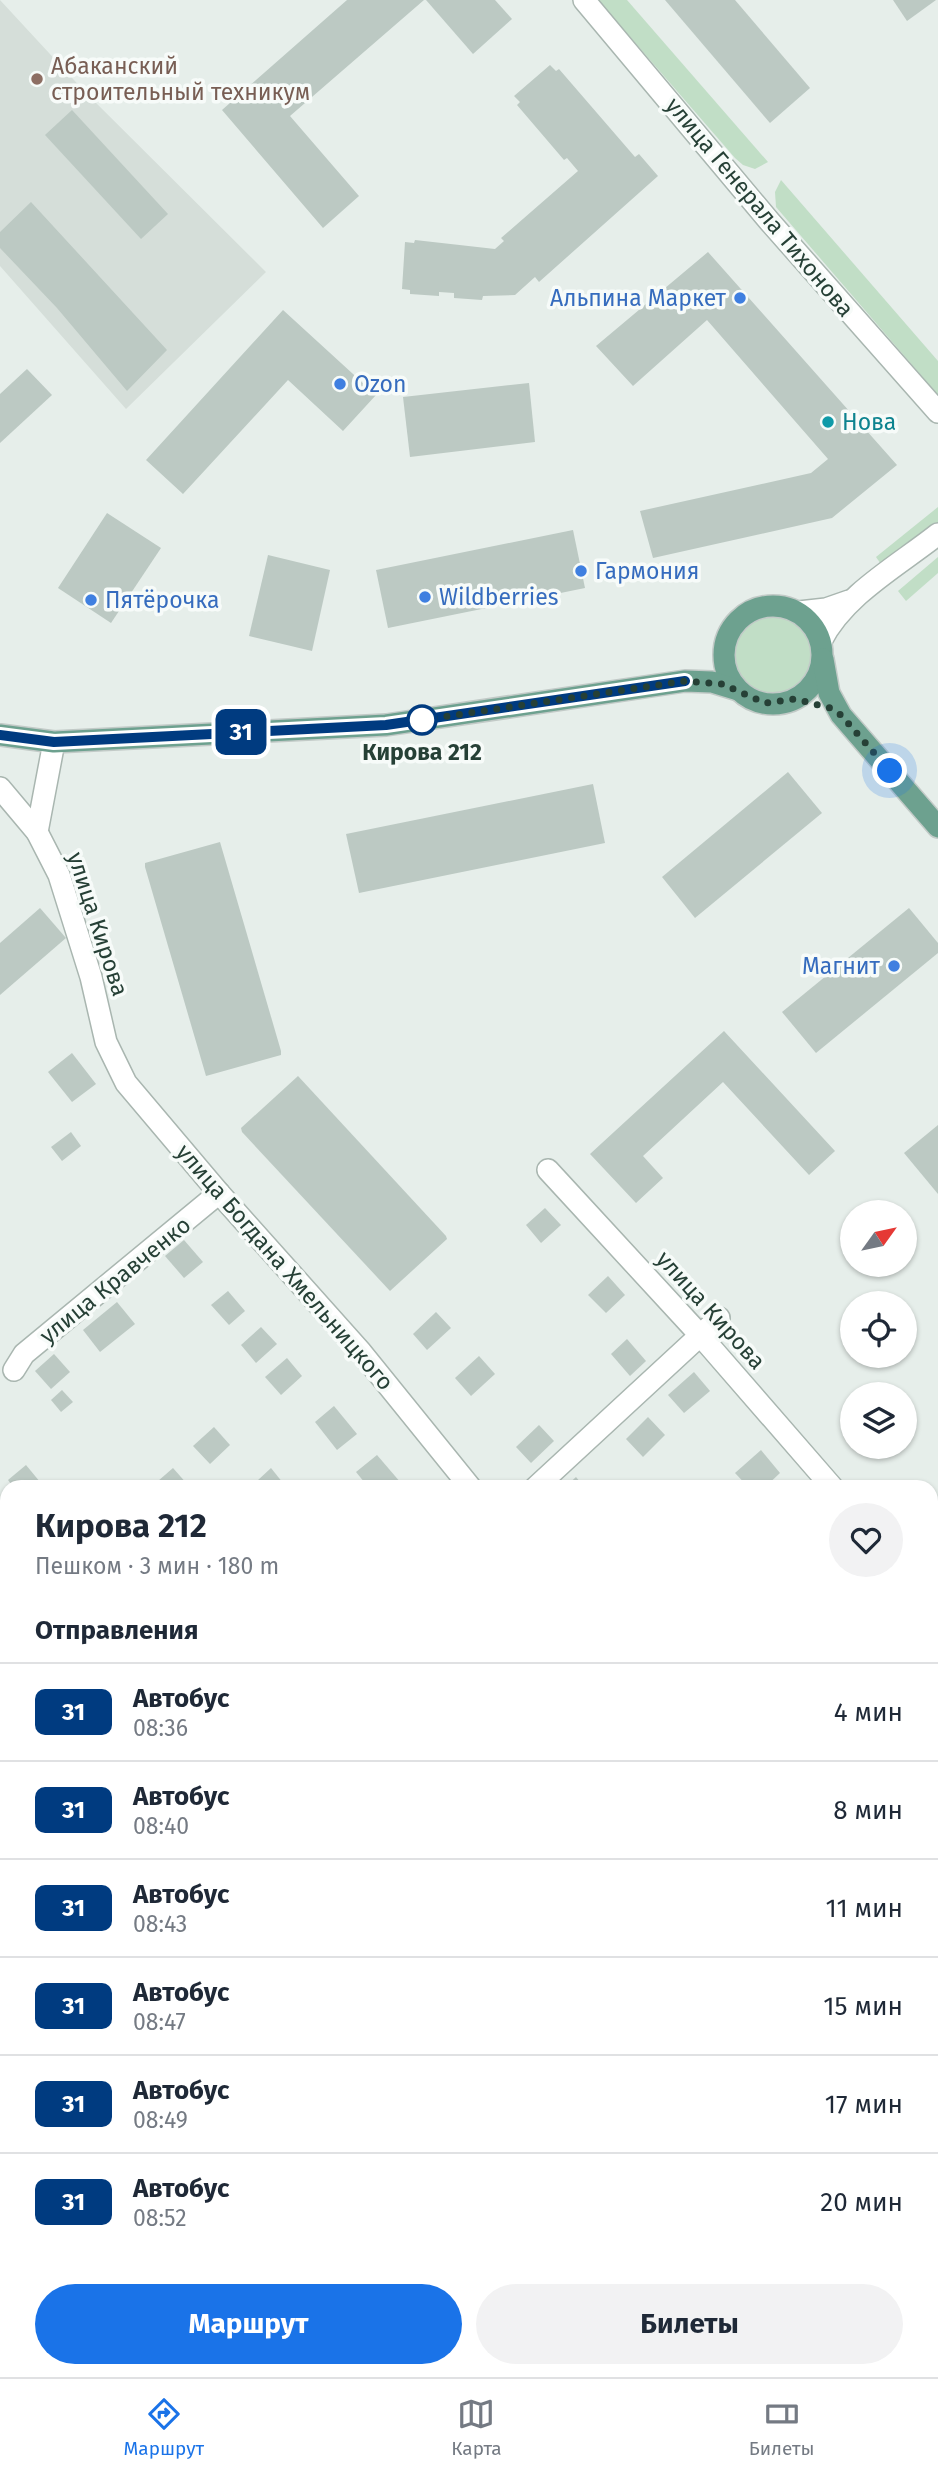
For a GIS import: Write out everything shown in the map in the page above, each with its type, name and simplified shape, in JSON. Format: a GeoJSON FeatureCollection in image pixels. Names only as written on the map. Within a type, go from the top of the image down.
{"type":"FeatureCollection","features":[{"type":"Feature","properties":{"kind":"main road"},"geometry":{"type":"LineString","coordinates":[[685,681],[710,663],[724,646],[732,627],[755,608],[776,605],[799,612],[811,623],[822,648],[830,693],[841,715],[938,827]]}},
{"type":"Feature","properties":{"kind":"main road"},"geometry":{"type":"LineString","coordinates":[[724,646],[727,674],[738,690]]}},
{"type":"Feature","properties":{"kind":"main road"},"geometry":{"type":"LineString","coordinates":[[795,699],[817,677],[822,648]]}},
{"type":"Feature","properties":{"kind":"main road"},"geometry":{"type":"LineString","coordinates":[[0,735],[54,742],[386,725],[685,681],[712,682],[738,690],[765,703],[795,699],[821,704],[841,715]]}},
{"type":"Feature","properties":{"kind":"street","name":"улица Генерала Тихонова"},"geometry":{"type":"LineString","coordinates":[[584,0],[770,222],[938,412]]}},
{"type":"Feature","properties":{"kind":"street"},"geometry":{"type":"LineString","coordinates":[[822,648],[832,622],[855,600],[938,534]]}},
{"type":"Feature","properties":{"kind":"street"},"geometry":{"type":"LineString","coordinates":[[799,612],[826,609],[855,600]]}},
{"type":"Feature","properties":{"kind":"street"},"geometry":{"type":"LineString","coordinates":[[37,832],[54,742]]}},
{"type":"Feature","properties":{"kind":"street","name":"улица Кирова"},"geometry":{"type":"LineString","coordinates":[[0,788],[37,832],[59,875],[92,977],[106,1042]]}},
{"type":"Feature","properties":{"kind":"street","name":"улица Богдана Хмельницкого"},"geometry":{"type":"LineString","coordinates":[[106,1042],[126,1083],[219,1194],[361,1352],[465,1480]]}},
{"type":"Feature","properties":{"kind":"street","name":"улица Кирова"},"geometry":{"type":"LineString","coordinates":[[548,1170],[700,1335],[825,1480]]}},
{"type":"Feature","properties":{"kind":"street","name":"улица Кравченко"},"geometry":{"type":"LineString","coordinates":[[15,1370],[24,1354],[219,1194]]}},
{"type":"Feature","properties":{"kind":"street"},"geometry":{"type":"LineString","coordinates":[[544,1480],[719,1318]]}},
{"type":"Feature","properties":{"kind":"shaded area"},"geometry":{"type":"Polygon","coordinates":[[[0,0],[86,93],[266,272],[126,409],[0,266],[0,0]]]}},
{"type":"Feature","properties":{"kind":"green space"},"geometry":{"type":"Polygon","coordinates":[[[598,0],[627,0],[768,162],[755,169],[743,165],[735,158],[598,0]]]}},
{"type":"Feature","properties":{"kind":"green space"},"geometry":{"type":"Polygon","coordinates":[[[781,180],[938,361],[938,395],[776,207],[775,192],[781,180]]]}},
{"type":"Feature","properties":{"kind":"green space"},"geometry":{"type":"Polygon","coordinates":[[[938,507],[938,522],[883,567],[876,557],[938,507]]]}},
{"type":"Feature","properties":{"kind":"green space"},"geometry":{"type":"Polygon","coordinates":[[[938,557],[938,573],[906,601],[898,591],[938,557]]]}},
{"type":"Feature","properties":{"kind":"green space"},"geometry":{"type":"Polygon","coordinates":[[[772,612],[788,615],[802,624],[811,638],[814,654],[811,670],[802,684],[788,693],[772,696],[756,693],[742,684],[733,670],[730,654],[733,638],[742,624],[756,615],[772,612]]]}},
{"type":"Feature","properties":{"kind":"building"},"geometry":{"type":"Polygon","coordinates":[[[347,0],[424,0],[290,116],[359,196],[323,228],[222,110],[347,0]]]}},
{"type":"Feature","properties":{"kind":"building"},"geometry":{"type":"Polygon","coordinates":[[[426,0],[495,0],[512,19],[473,54],[426,0]]]}},
{"type":"Feature","properties":{"kind":"building"},"geometry":{"type":"Polygon","coordinates":[[[665,0],[735,0],[810,88],[770,123],[665,0]]]}},
{"type":"Feature","properties":{"kind":"building"},"geometry":{"type":"Polygon","coordinates":[[[893,0],[936,0],[907,21],[893,0]]]}},
{"type":"Feature","properties":{"kind":"building"},"geometry":{"type":"Polygon","coordinates":[[[550,65],[556,71],[559,69],[635,157],[639,154],[658,176],[539,282],[535,277],[515,295],[483,296],[482,300],[454,298],[454,293],[439,292],[439,296],[410,294],[410,290],[402,289],[405,242],[414,243],[415,240],[495,249],[504,241],[501,238],[578,171],[567,158],[564,160],[517,105],[520,102],[514,96],[550,65]]]}},
{"type":"Feature","properties":{"kind":"building"},"geometry":{"type":"Polygon","coordinates":[[[72,110],[168,214],[141,239],[45,135],[72,110]]]}},
{"type":"Feature","properties":{"kind":"building"},"geometry":{"type":"Polygon","coordinates":[[[31,202],[167,350],[127,391],[57,308],[0,248],[0,232],[31,202]]]}},
{"type":"Feature","properties":{"kind":"building","name":"Нова"},"geometry":{"type":"Polygon","coordinates":[[[708,252],[897,465],[832,518],[653,558],[640,511],[811,473],[828,459],[707,320],[633,386],[596,346],[708,252]]]}},
{"type":"Feature","properties":{"kind":"building"},"geometry":{"type":"Polygon","coordinates":[[[283,310],[376,395],[343,431],[288,380],[183,494],[146,460],[283,310]]]}},
{"type":"Feature","properties":{"kind":"building"},"geometry":{"type":"Polygon","coordinates":[[[27,369],[52,395],[0,443],[0,394],[27,369]]]}},
{"type":"Feature","properties":{"kind":"building"},"geometry":{"type":"Polygon","coordinates":[[[529,383],[535,442],[410,457],[403,397],[529,383]]]}},
{"type":"Feature","properties":{"kind":"building"},"geometry":{"type":"Polygon","coordinates":[[[107,513],[161,548],[111,623],[58,588],[107,513]]]}},
{"type":"Feature","properties":{"kind":"building"},"geometry":{"type":"Polygon","coordinates":[[[573,530],[585,588],[388,628],[376,570],[573,530]]]}},
{"type":"Feature","properties":{"kind":"building"},"geometry":{"type":"Polygon","coordinates":[[[268,555],[330,570],[312,651],[249,636],[268,555]]]}},
{"type":"Feature","properties":{"kind":"building"},"geometry":{"type":"Polygon","coordinates":[[[788,772],[822,813],[695,918],[662,877],[788,772]]]}},
{"type":"Feature","properties":{"kind":"building"},"geometry":{"type":"Polygon","coordinates":[[[593,784],[605,843],[359,893],[346,834],[593,784]]]}},
{"type":"Feature","properties":{"kind":"building"},"geometry":{"type":"Polygon","coordinates":[[[220,842],[281,1055],[206,1076],[145,863],[220,842]]]}},
{"type":"Feature","properties":{"kind":"building"},"geometry":{"type":"Polygon","coordinates":[[[40,908],[66,938],[0,995],[0,943],[40,908]]]}},
{"type":"Feature","properties":{"kind":"building"},"geometry":{"type":"Polygon","coordinates":[[[909,908],[938,943],[938,953],[816,1053],[782,1012],[909,908]]]}},
{"type":"Feature","properties":{"kind":"building"},"geometry":{"type":"Polygon","coordinates":[[[724,1031],[835,1151],[809,1175],[723,1082],[643,1156],[663,1178],[636,1203],[590,1154],[724,1031]]]}},
{"type":"Feature","properties":{"kind":"building"},"geometry":{"type":"Polygon","coordinates":[[[72,1053],[96,1084],[72,1102],[48,1072],[72,1053]]]}},
{"type":"Feature","properties":{"kind":"building"},"geometry":{"type":"Polygon","coordinates":[[[298,1076],[446,1236],[447,1239],[390,1291],[242,1132],[241,1128],[298,1076]]]}},
{"type":"Feature","properties":{"kind":"building"},"geometry":{"type":"Polygon","coordinates":[[[938,1125],[938,1194],[904,1153],[938,1125]]]}},
{"type":"Feature","properties":{"kind":"building"},"geometry":{"type":"Polygon","coordinates":[[[71,1132],[81,1146],[62,1161],[51,1147],[71,1132]]]}},
{"type":"Feature","properties":{"kind":"building"},"geometry":{"type":"Polygon","coordinates":[[[545,1208],[561,1225],[541,1243],[526,1225],[545,1208]]]}},
{"type":"Feature","properties":{"kind":"building"},"geometry":{"type":"Polygon","coordinates":[[[184,1240],[203,1262],[184,1278],[165,1256],[184,1240]]]}},
{"type":"Feature","properties":{"kind":"building"},"geometry":{"type":"Polygon","coordinates":[[[608,1276],[625,1295],[606,1313],[588,1295],[608,1276]]]}},
{"type":"Feature","properties":{"kind":"building"},"geometry":{"type":"Polygon","coordinates":[[[228,1291],[245,1311],[229,1325],[211,1305],[228,1291]]]}},
{"type":"Feature","properties":{"kind":"building"},"geometry":{"type":"Polygon","coordinates":[[[117,1302],[135,1324],[100,1352],[83,1330],[117,1302]]]}},
{"type":"Feature","properties":{"kind":"building"},"geometry":{"type":"Polygon","coordinates":[[[436,1312],[451,1328],[427,1350],[413,1334],[436,1312]]]}},
{"type":"Feature","properties":{"kind":"building"},"geometry":{"type":"Polygon","coordinates":[[[261,1327],[277,1344],[256,1363],[241,1345],[261,1327]]]}},
{"type":"Feature","properties":{"kind":"building"},"geometry":{"type":"Polygon","coordinates":[[[627,1339],[646,1361],[630,1376],[611,1354],[627,1339]]]}},
{"type":"Feature","properties":{"kind":"building"},"geometry":{"type":"Polygon","coordinates":[[[54,1354],[70,1372],[51,1389],[35,1371],[54,1354]]]}},
{"type":"Feature","properties":{"kind":"building"},"geometry":{"type":"Polygon","coordinates":[[[479,1356],[495,1374],[471,1396],[455,1378],[479,1356]]]}},
{"type":"Feature","properties":{"kind":"building"},"geometry":{"type":"Polygon","coordinates":[[[287,1358],[302,1376],[281,1395],[265,1377],[287,1358]]]}},
{"type":"Feature","properties":{"kind":"building"},"geometry":{"type":"Polygon","coordinates":[[[694,1372],[710,1391],[684,1413],[668,1395],[694,1372]]]}},
{"type":"Feature","properties":{"kind":"building"},"geometry":{"type":"Polygon","coordinates":[[[62,1390],[73,1402],[61,1412],[51,1400],[62,1390]]]}},
{"type":"Feature","properties":{"kind":"building"},"geometry":{"type":"Polygon","coordinates":[[[334,1406],[357,1434],[337,1450],[315,1422],[334,1406]]]}},
{"type":"Feature","properties":{"kind":"building"},"geometry":{"type":"Polygon","coordinates":[[[648,1417],[665,1435],[643,1457],[626,1439],[648,1417]]]}},
{"type":"Feature","properties":{"kind":"building"},"geometry":{"type":"Polygon","coordinates":[[[539,1425],[554,1441],[531,1463],[516,1447],[539,1425]]]}},
{"type":"Feature","properties":{"kind":"building"},"geometry":{"type":"Polygon","coordinates":[[[214,1427],[230,1445],[210,1464],[193,1446],[214,1427]]]}},
{"type":"Feature","properties":{"kind":"building"},"geometry":{"type":"Polygon","coordinates":[[[761,1450],[780,1473],[773,1480],[742,1480],[735,1473],[761,1450]]]}},
{"type":"Feature","properties":{"kind":"building"},"geometry":{"type":"Polygon","coordinates":[[[377,1455],[398,1480],[362,1480],[356,1472],[377,1455]]]}},
{"type":"Feature","properties":{"kind":"building"},"geometry":{"type":"Polygon","coordinates":[[[26,1465],[38,1480],[8,1480],[26,1465]]]}},
{"type":"Feature","properties":{"kind":"building"},"geometry":{"type":"Polygon","coordinates":[[[173,1468],[184,1480],[159,1480],[173,1468]]]}},
{"type":"Feature","properties":{"kind":"building"},"geometry":{"type":"Polygon","coordinates":[[[271,1468],[281,1480],[258,1480],[271,1468]]]}},
{"type":"Feature","properties":{"kind":"bus line","name":"31"},"geometry":{"type":"LineString","coordinates":[[0,735],[54,742],[386,725],[685,681]]}},
{"type":"Feature","properties":{"kind":"place","name":"Абаканский строительный техникум"},"geometry":{"type":"Point","coordinates":[37,79]}},
{"type":"Feature","properties":{"kind":"place","name":"Альпина Маркет"},"geometry":{"type":"Point","coordinates":[740,298]}},
{"type":"Feature","properties":{"kind":"place","name":"Ozon"},"geometry":{"type":"Point","coordinates":[340,384]}},
{"type":"Feature","properties":{"kind":"place","name":"Нова"},"geometry":{"type":"Point","coordinates":[828,422]}},
{"type":"Feature","properties":{"kind":"place","name":"Гармония"},"geometry":{"type":"Point","coordinates":[581,571]}},
{"type":"Feature","properties":{"kind":"place","name":"Wildberries"},"geometry":{"type":"Point","coordinates":[425,597]}},
{"type":"Feature","properties":{"kind":"place","name":"Пятёрочка"},"geometry":{"type":"Point","coordinates":[91,600]}},
{"type":"Feature","properties":{"kind":"place","name":"Кирова 212"},"geometry":{"type":"Point","coordinates":[422,720]}},
{"type":"Feature","properties":{"kind":"place","name":"Магнит"},"geometry":{"type":"Point","coordinates":[894,966]}},
{"type":"Feature","properties":{"kind":"route"},"geometry":{"type":"LineString","coordinates":[[422,720],[685,681],[712,682],[738,690],[755,701],[775,704],[795,699],[830,708],[841,715],[890,771]]}}]}
